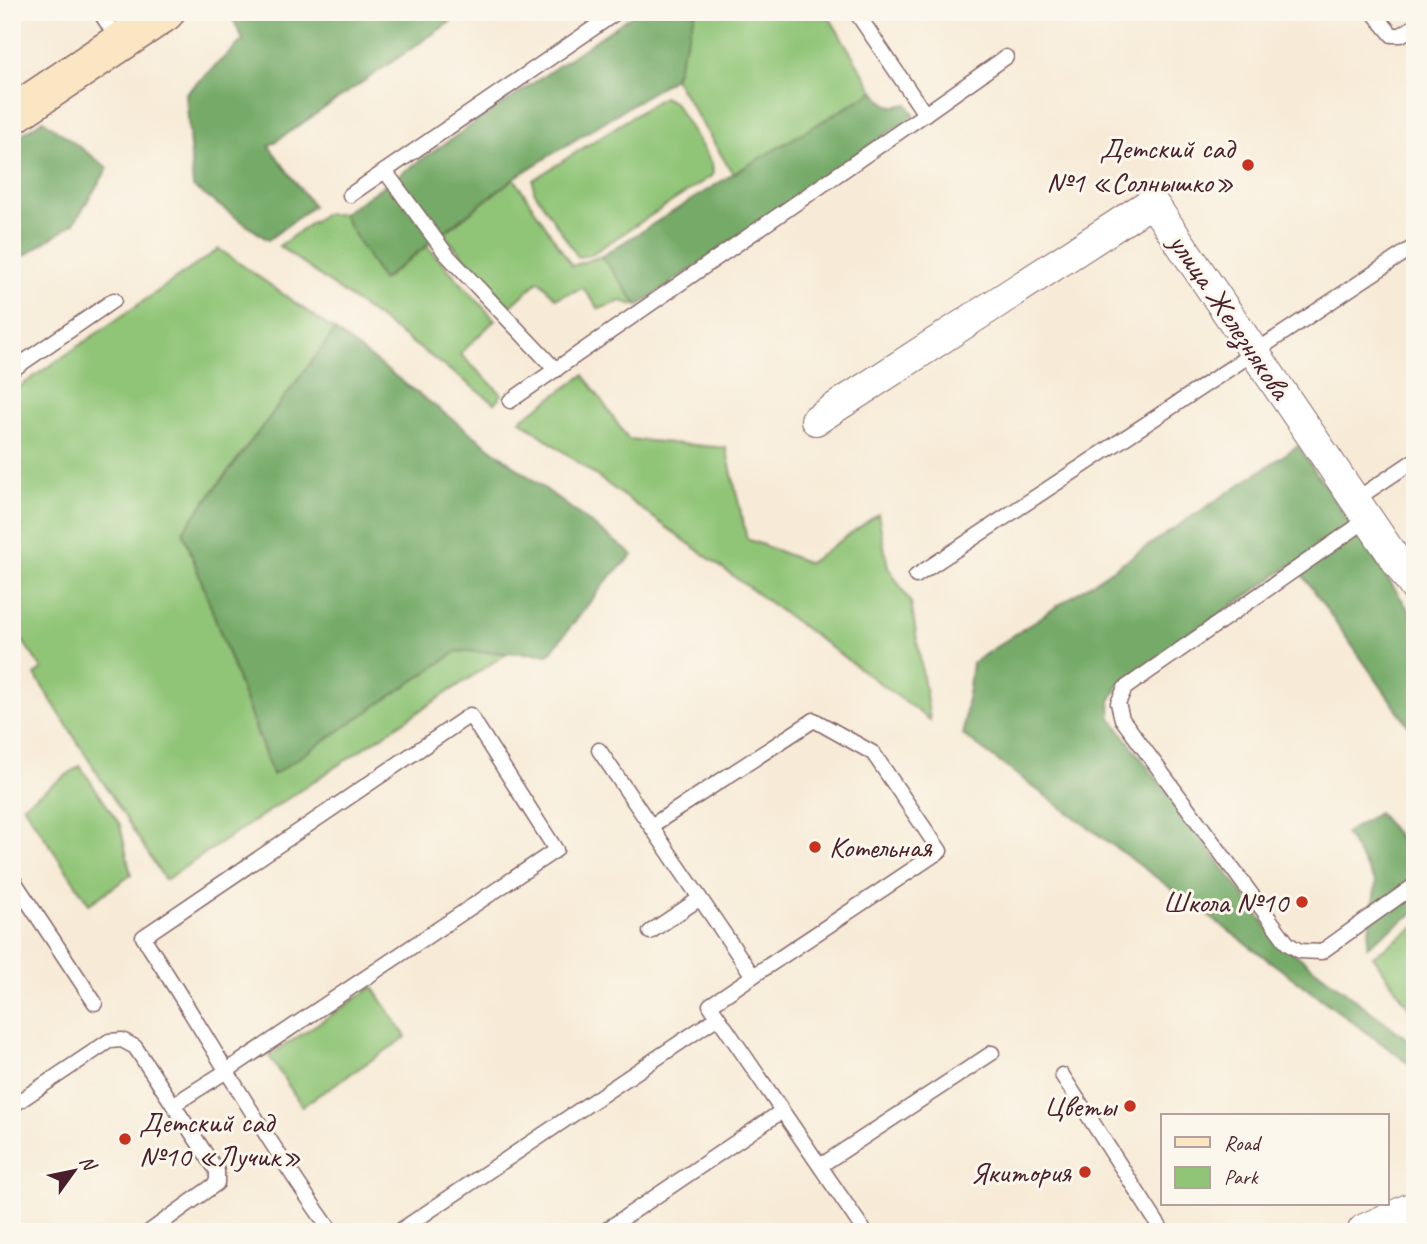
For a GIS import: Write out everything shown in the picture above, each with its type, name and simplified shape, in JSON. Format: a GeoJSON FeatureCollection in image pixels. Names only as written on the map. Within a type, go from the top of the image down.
{"type":"FeatureCollection","features":[{"type":"Feature","properties":{"kind":"main road"},"geometry":{"type":"LineString","coordinates":[[12,115],[110,27],[165,12]]}},
{"type":"Feature","properties":{"kind":"street","name":"улица Железнякова"},"geometry":{"type":"LineString","coordinates":[[816,420],[1152,202],[1415,588]]}},
{"type":"Feature","properties":{"kind":"street"},"geometry":{"type":"LineString","coordinates":[[1366,1232],[1415,1210]]}},
{"type":"Feature","properties":{"kind":"lane"},"geometry":{"type":"LineString","coordinates":[[350,195],[617,12]]}},
{"type":"Feature","properties":{"kind":"lane"},"geometry":{"type":"LineString","coordinates":[[856,12],[925,114]]}},
{"type":"Feature","properties":{"kind":"lane"},"geometry":{"type":"LineString","coordinates":[[1373,12],[1392,35],[1401,35],[1415,26]]}},
{"type":"Feature","properties":{"kind":"lane"},"geometry":{"type":"LineString","coordinates":[[510,401],[1006,57]]}},
{"type":"Feature","properties":{"kind":"lane"},"geometry":{"type":"LineString","coordinates":[[385,171],[447,255],[556,370]]}},
{"type":"Feature","properties":{"kind":"lane"},"geometry":{"type":"LineString","coordinates":[[916,576],[1415,246]]}},
{"type":"Feature","properties":{"kind":"lane"},"geometry":{"type":"LineString","coordinates":[[12,370],[114,300]]}},
{"type":"Feature","properties":{"kind":"lane"},"geometry":{"type":"LineString","coordinates":[[1415,460],[1362,510],[1125,688],[1118,703],[1122,719],[1287,944],[1300,951],[1321,952],[1415,885]]}},
{"type":"Feature","properties":{"kind":"lane"},"geometry":{"type":"LineString","coordinates":[[173,1105],[225,1072],[556,850],[470,715],[143,937],[225,1072],[332,1232]]}},
{"type":"Feature","properties":{"kind":"lane"},"geometry":{"type":"LineString","coordinates":[[651,827],[814,720],[873,753],[940,851],[710,1005],[865,1232]]}},
{"type":"Feature","properties":{"kind":"lane"},"geometry":{"type":"LineString","coordinates":[[599,750],[753,976]]}},
{"type":"Feature","properties":{"kind":"lane"},"geometry":{"type":"LineString","coordinates":[[12,878],[95,1003]]}},
{"type":"Feature","properties":{"kind":"lane"},"geometry":{"type":"LineString","coordinates":[[650,932],[699,899]]}},
{"type":"Feature","properties":{"kind":"lane"},"geometry":{"type":"LineString","coordinates":[[398,1232],[718,1017]]}},
{"type":"Feature","properties":{"kind":"lane"},"geometry":{"type":"LineString","coordinates":[[12,1107],[109,1041],[122,1040],[135,1047],[217,1171],[217,1183],[149,1232]]}},
{"type":"Feature","properties":{"kind":"lane"},"geometry":{"type":"LineString","coordinates":[[820,1166],[992,1053]]}},
{"type":"Feature","properties":{"kind":"lane"},"geometry":{"type":"LineString","coordinates":[[1062,1075],[1163,1232]]}},
{"type":"Feature","properties":{"kind":"lane"},"geometry":{"type":"LineString","coordinates":[[603,1232],[782,1111]]}},
{"type":"Feature","properties":{"kind":"green space"},"geometry":{"type":"Polygon","coordinates":[[[239,12],[465,12],[269,146],[313,206],[268,240],[193,187],[186,93],[243,40],[232,17],[239,12]]]}},
{"type":"Feature","properties":{"kind":"green space"},"geometry":{"type":"Polygon","coordinates":[[[637,12],[696,12],[674,78],[514,178],[382,280],[342,214],[637,12]]]}},
{"type":"Feature","properties":{"kind":"green space"},"geometry":{"type":"Polygon","coordinates":[[[696,12],[826,12],[874,91],[733,174],[674,78],[696,12]]]}},
{"type":"Feature","properties":{"kind":"green space"},"geometry":{"type":"Polygon","coordinates":[[[874,91],[888,105],[907,104],[914,115],[638,306],[602,256],[733,174],[874,91]]]}},
{"type":"Feature","properties":{"kind":"green space"},"geometry":{"type":"Polygon","coordinates":[[[663,97],[674,102],[712,163],[713,175],[590,255],[578,257],[534,191],[533,180],[663,97]]]}},
{"type":"Feature","properties":{"kind":"green space"},"geometry":{"type":"Polygon","coordinates":[[[43,120],[108,168],[74,223],[12,264],[12,141],[43,120]]]}},
{"type":"Feature","properties":{"kind":"green space"},"geometry":{"type":"Polygon","coordinates":[[[514,178],[572,266],[602,256],[638,306],[621,301],[599,309],[583,288],[556,298],[539,280],[510,307],[443,234],[514,178]]]}},
{"type":"Feature","properties":{"kind":"green space"},"geometry":{"type":"Polygon","coordinates":[[[324,214],[342,214],[383,280],[427,246],[495,320],[460,354],[502,394],[495,403],[279,246],[324,214]]]}},
{"type":"Feature","properties":{"kind":"green space"},"geometry":{"type":"Polygon","coordinates":[[[219,249],[335,331],[183,531],[272,774],[458,651],[507,653],[165,880],[35,675],[42,669],[18,634],[12,637],[12,392],[219,249]]]}},
{"type":"Feature","properties":{"kind":"green space"},"geometry":{"type":"Polygon","coordinates":[[[335,331],[633,555],[609,578],[549,654],[458,651],[273,775],[183,531],[335,331]]]}},
{"type":"Feature","properties":{"kind":"green space"},"geometry":{"type":"Polygon","coordinates":[[[584,375],[628,439],[726,448],[747,539],[809,563],[878,514],[888,567],[911,603],[930,720],[520,420],[584,375]]]}},
{"type":"Feature","properties":{"kind":"green space"},"geometry":{"type":"Polygon","coordinates":[[[1298,446],[1415,619],[1415,735],[1294,563],[1119,685],[1110,701],[1111,718],[1278,941],[1415,1045],[1415,1068],[963,735],[972,663],[1298,446]]]}},
{"type":"Feature","properties":{"kind":"green space"},"geometry":{"type":"Polygon","coordinates":[[[80,766],[120,825],[131,875],[89,904],[23,805],[80,766]]]}},
{"type":"Feature","properties":{"kind":"green space"},"geometry":{"type":"Polygon","coordinates":[[[1378,813],[1400,838],[1415,828],[1415,912],[1367,946],[1376,883],[1345,833],[1378,813]]]}},
{"type":"Feature","properties":{"kind":"green space"},"geometry":{"type":"Polygon","coordinates":[[[1415,927],[1415,1016],[1373,956],[1415,927]]]}},
{"type":"Feature","properties":{"kind":"green space"},"geometry":{"type":"Polygon","coordinates":[[[373,987],[406,1037],[302,1106],[269,1056],[373,987]]]}},
{"type":"Feature","properties":{"kind":"place","name":"Детский сад №1 «Солнышко»"},"geometry":{"type":"Point","coordinates":[1248,165]}},
{"type":"Feature","properties":{"kind":"place","name":"Котельная"},"geometry":{"type":"Point","coordinates":[815,847]}},
{"type":"Feature","properties":{"kind":"place","name":"Школа №10"},"geometry":{"type":"Point","coordinates":[1302,902]}},
{"type":"Feature","properties":{"kind":"place","name":"Цветы"},"geometry":{"type":"Point","coordinates":[1130,1106]}},
{"type":"Feature","properties":{"kind":"place","name":"Детский сад №10 «Лучик»"},"geometry":{"type":"Point","coordinates":[125,1139]}},
{"type":"Feature","properties":{"kind":"place","name":"Якитория"},"geometry":{"type":"Point","coordinates":[1085,1172]}}]}
